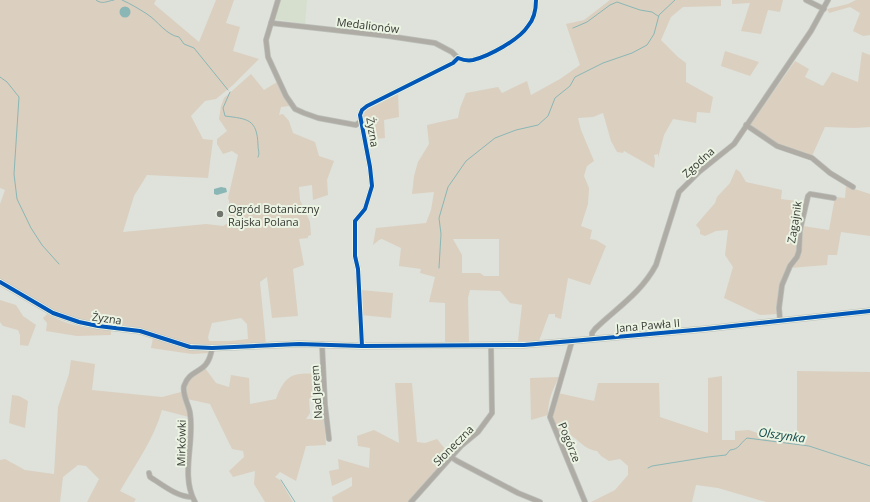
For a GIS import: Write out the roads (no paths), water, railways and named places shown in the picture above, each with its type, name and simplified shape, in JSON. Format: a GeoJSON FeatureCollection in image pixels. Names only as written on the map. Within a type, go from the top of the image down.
{"type":"FeatureCollection","features":[{"type":"Feature","properties":{"kind":"street"},"geometry":{"type":"LineString","coordinates":[[278,0],[266,40],[268,57],[286,96],[295,108],[318,118],[356,125],[361,121]]}},
{"type":"Feature","properties":{"kind":"street"},"geometry":{"type":"LineString","coordinates":[[458,58],[467,61],[473,60],[516,38],[524,32],[533,19],[536,0]]}},
{"type":"Feature","properties":{"kind":"street"},"geometry":{"type":"LineString","coordinates":[[806,0],[824,9]]}},
{"type":"Feature","properties":{"kind":"street","name":"Zgodna"},"geometry":{"type":"LineString","coordinates":[[592,339],[592,333],[595,329],[638,291],[656,265],[679,192],[699,172],[734,144],[811,31],[828,0]]}},
{"type":"Feature","properties":{"kind":"street","name":"Medalionów"},"geometry":{"type":"LineString","coordinates":[[271,23],[285,26],[388,36],[435,44],[452,52],[458,58]]}},
{"type":"Feature","properties":{"kind":"street","name":"Żyzna"},"geometry":{"type":"LineString","coordinates":[[362,346],[358,268],[355,256],[355,221],[365,209],[372,186],[360,115],[367,106],[453,63],[458,58]]}},
{"type":"Feature","properties":{"kind":"street"},"geometry":{"type":"LineString","coordinates":[[746,125],[776,146],[812,158],[830,173],[853,187]]}},
{"type":"Feature","properties":{"kind":"street","name":"Zagajnik"},"geometry":{"type":"LineString","coordinates":[[780,320],[779,308],[782,285],[790,266],[797,258],[799,251],[800,230],[808,196],[810,194],[834,198]]}},
{"type":"Feature","properties":{"kind":"street","name":"Żyzna"},"geometry":{"type":"LineString","coordinates":[[0,282],[53,313],[79,322],[140,331],[190,347],[212,348],[299,344],[427,346]]}},
{"type":"Feature","properties":{"kind":"street","name":"Jana Pawła II"},"geometry":{"type":"LineString","coordinates":[[427,346],[491,346],[572,341],[870,311]]}},
{"type":"Feature","properties":{"kind":"street","name":"Pogórze"},"geometry":{"type":"LineString","coordinates":[[572,341],[550,417],[585,502]]}},
{"type":"Feature","properties":{"kind":"street","name":"Nad Jarem"},"geometry":{"type":"LineString","coordinates":[[322,344],[325,405],[329,439]]}},
{"type":"Feature","properties":{"kind":"street","name":"Słoneczna"},"geometry":{"type":"LineString","coordinates":[[411,502],[461,446],[478,432],[492,413],[491,346]]}},
{"type":"Feature","properties":{"kind":"street","name":"Mirkówki"},"geometry":{"type":"LineString","coordinates":[[194,500],[189,479],[190,413],[184,388],[188,378],[208,364],[212,348]]}},
{"type":"Feature","properties":{"kind":"street"},"geometry":{"type":"LineString","coordinates":[[451,457],[512,490],[540,502]]}},
{"type":"Feature","properties":{"kind":"street"},"geometry":{"type":"LineString","coordinates":[[149,473],[150,477],[168,489],[194,500]]}},
{"type":"Feature","properties":{"kind":"water"},"geometry":{"type":"Polygon","coordinates":[[[123,7],[127,7],[129,8],[129,16],[123,17],[120,14],[120,10],[123,7]]]}},
{"type":"Feature","properties":{"kind":"water"},"geometry":{"type":"Polygon","coordinates":[[[221,187],[226,188],[227,192],[217,195],[214,194],[214,189],[221,187]]]}},
{"type":"Feature","properties":{"kind":"waterway"},"geometry":{"type":"LineString","coordinates":[[96,0],[102,2],[114,0]]}},
{"type":"Feature","properties":{"kind":"waterway"},"geometry":{"type":"LineString","coordinates":[[122,0],[147,14],[170,34],[179,37],[184,44],[194,48],[228,90]]}},
{"type":"Feature","properties":{"kind":"waterway"},"geometry":{"type":"LineString","coordinates":[[439,268],[441,234],[439,218],[448,187],[466,161],[495,138],[516,130],[538,125],[548,116],[555,98],[570,86],[575,77],[603,63],[632,53],[647,45],[654,34],[659,15],[675,0]]}},
{"type":"Feature","properties":{"kind":"waterway"},"geometry":{"type":"LineString","coordinates":[[573,28],[587,22],[610,5],[617,2],[640,10],[652,12],[658,16]]}},
{"type":"Feature","properties":{"kind":"waterway"},"geometry":{"type":"LineString","coordinates":[[0,77],[7,82],[19,97],[14,174],[17,199],[31,228],[42,245],[59,264]]}},
{"type":"Feature","properties":{"kind":"waterway"},"geometry":{"type":"LineString","coordinates":[[230,92],[223,108],[225,116],[240,118],[250,122],[253,125],[257,136],[258,157]]}},
{"type":"Feature","properties":{"kind":"waterway","name":"Olszynka"},"geometry":{"type":"LineString","coordinates":[[648,468],[652,466],[726,455],[730,450],[738,447],[747,438],[809,446],[870,466]]}},
{"type":"Feature","properties":{"kind":"waterway"},"geometry":{"type":"LineString","coordinates":[[281,480],[295,502]]}},
{"type":"Feature","properties":{"kind":"place","name":"Ogród Botaniczny Rajska Polana"},"geometry":{"type":"Point","coordinates":[220,214]}}]}
